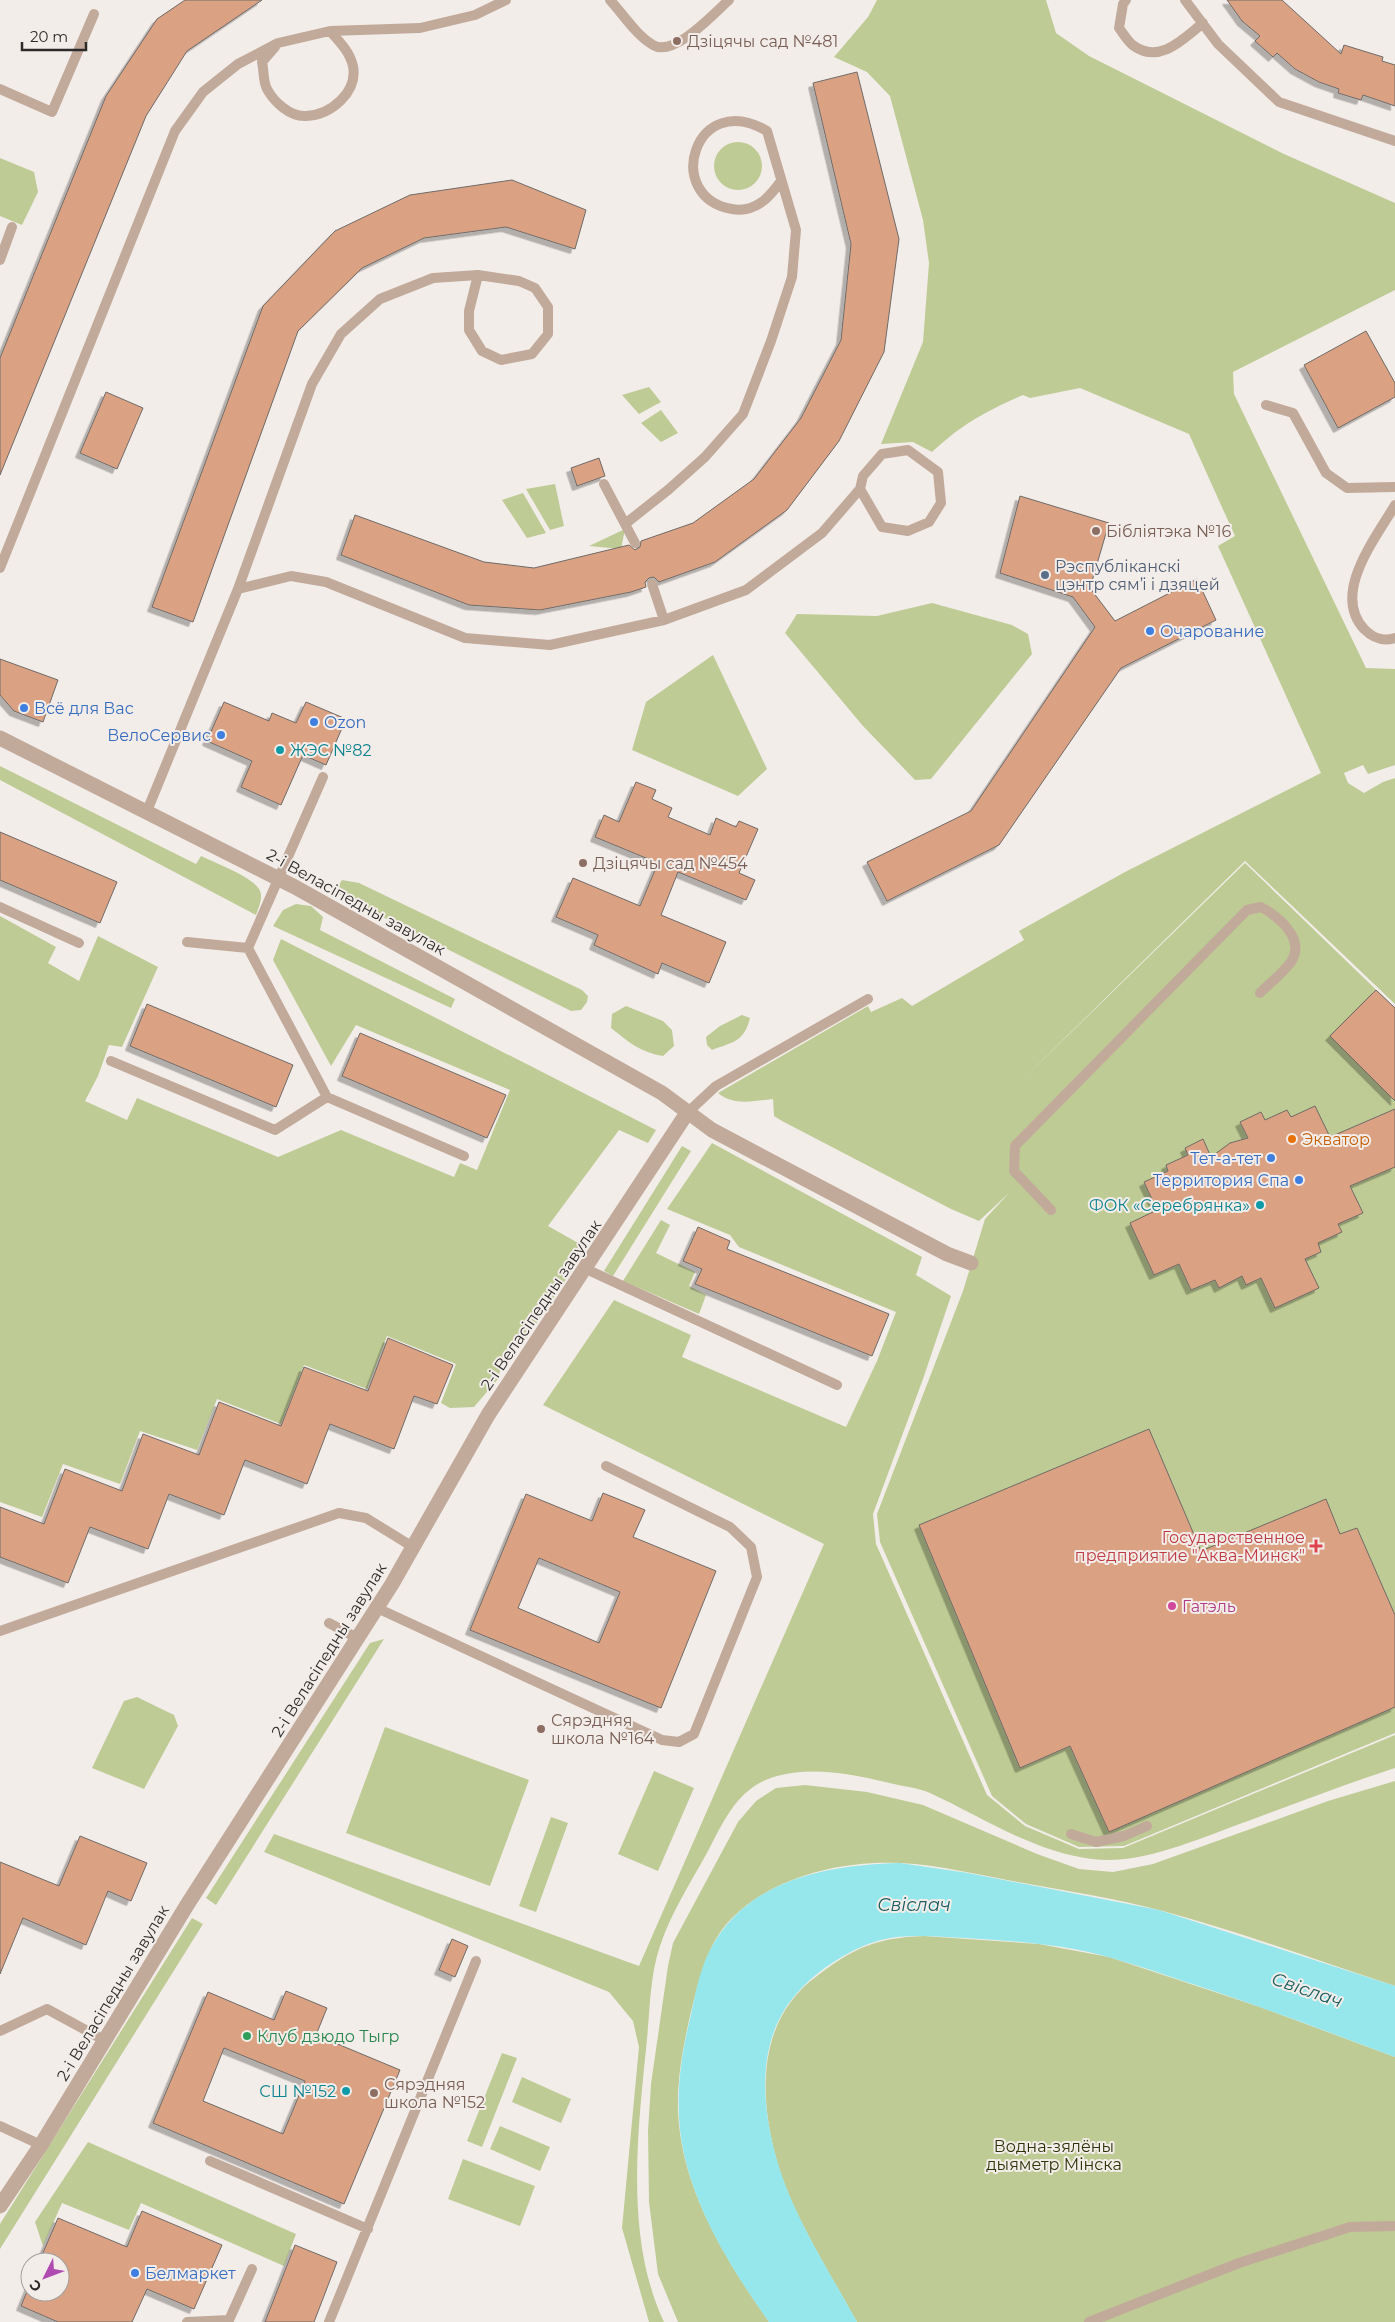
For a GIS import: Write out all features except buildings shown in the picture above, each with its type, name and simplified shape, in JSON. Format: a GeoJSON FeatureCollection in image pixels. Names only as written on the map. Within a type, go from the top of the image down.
{"type":"FeatureCollection","features":[{"type":"Feature","properties":{"kind":"street","name":"2-і Веласіпедны завулак"},"geometry":{"type":"LineString","coordinates":[[0,738],[278,878],[662,1093],[687,1113],[721,1135],[947,1254],[971,1263]]}},
{"type":"Feature","properties":{"kind":"street","name":"2-і Веласіпедны завулак"},"geometry":{"type":"LineString","coordinates":[[0,2206],[41,2144],[104,2040],[376,1608],[488,1415],[687,1113]]}},
{"type":"Feature","properties":{"kind":"lane"},"geometry":{"type":"LineString","coordinates":[[0,568],[175,131],[203,92],[238,64],[278,43],[330,31],[420,28],[475,15],[506,0]]}},
{"type":"Feature","properties":{"kind":"lane"},"geometry":{"type":"LineString","coordinates":[[610,0],[645,39],[655,47],[670,47],[682,41],[729,0]]}},
{"type":"Feature","properties":{"kind":"lane"},"geometry":{"type":"LineString","coordinates":[[1126,0],[1122,4],[1119,28],[1133,46],[1153,53],[1172,48],[1203,23]]}},
{"type":"Feature","properties":{"kind":"lane"},"geometry":{"type":"LineString","coordinates":[[1185,0],[1218,44],[1279,102],[1395,141]]}},
{"type":"Feature","properties":{"kind":"lane"},"geometry":{"type":"LineString","coordinates":[[0,89],[52,112],[94,14]]}},
{"type":"Feature","properties":{"kind":"lane"},"geometry":{"type":"LineString","coordinates":[[278,43],[262,62],[266,88],[282,108],[306,116],[335,107],[349,90],[353,66],[345,47],[330,31]]}},
{"type":"Feature","properties":{"kind":"lane"},"geometry":{"type":"LineString","coordinates":[[625,524],[668,490],[705,457],[743,414],[771,341],[792,276],[796,230],[767,131],[752,122],[735,120],[718,124],[704,134],[695,150],[692,167],[696,184],[707,198],[722,207],[739,210],[756,207],[770,196],[781,181]]}},
{"type":"Feature","properties":{"kind":"lane"},"geometry":{"type":"LineString","coordinates":[[0,260],[12,227]]}},
{"type":"Feature","properties":{"kind":"lane"},"geometry":{"type":"LineString","coordinates":[[147,811],[238,589],[312,384],[341,334],[380,299],[433,278],[478,276],[518,280],[535,288],[548,307],[548,334],[532,354],[501,360],[482,351],[469,330],[469,311],[478,276]]}},
{"type":"Feature","properties":{"kind":"lane"},"geometry":{"type":"LineString","coordinates":[[1266,405],[1293,413],[1326,473],[1347,488],[1395,488]]}},
{"type":"Feature","properties":{"kind":"lane"},"geometry":{"type":"LineString","coordinates":[[238,589],[291,576],[326,582],[465,638],[550,645],[664,620],[746,590],[822,533],[860,489],[863,476],[882,454],[908,450],[938,472],[941,503],[929,522],[908,531],[882,527],[860,489]]}},
{"type":"Feature","properties":{"kind":"lane"},"geometry":{"type":"LineString","coordinates":[[604,484],[635,543]]}},
{"type":"Feature","properties":{"kind":"lane"},"geometry":{"type":"LineString","coordinates":[[1395,505],[1359,568],[1351,596],[1353,610],[1361,625],[1373,638],[1389,640],[1395,638]]}},
{"type":"Feature","properties":{"kind":"lane"},"geometry":{"type":"LineString","coordinates":[[652,584],[664,620]]}},
{"type":"Feature","properties":{"kind":"lane"},"geometry":{"type":"LineString","coordinates":[[248,948],[324,777]]}},
{"type":"Feature","properties":{"kind":"lane"},"geometry":{"type":"LineString","coordinates":[[0,907],[79,943]]}},
{"type":"Feature","properties":{"kind":"lane"},"geometry":{"type":"LineString","coordinates":[[1051,1210],[1014,1171],[1015,1146],[1247,910],[1261,907],[1272,914],[1293,935],[1296,951],[1291,962],[1260,993]]}},
{"type":"Feature","properties":{"kind":"lane"},"geometry":{"type":"LineString","coordinates":[[187,942],[248,948]]}},
{"type":"Feature","properties":{"kind":"lane"},"geometry":{"type":"LineString","coordinates":[[248,948],[327,1097],[464,1156]]}},
{"type":"Feature","properties":{"kind":"lane"},"geometry":{"type":"LineString","coordinates":[[687,1113],[716,1086],[868,999]]}},
{"type":"Feature","properties":{"kind":"lane"},"geometry":{"type":"LineString","coordinates":[[111,1061],[274,1130],[327,1097]]}},
{"type":"Feature","properties":{"kind":"lane"},"geometry":{"type":"LineString","coordinates":[[586,1269],[837,1385]]}},
{"type":"Feature","properties":{"kind":"lane"},"geometry":{"type":"LineString","coordinates":[[376,1608],[662,1740],[679,1742],[694,1734],[756,1577],[751,1547],[730,1527],[606,1466]]}},
{"type":"Feature","properties":{"kind":"lane"},"geometry":{"type":"LineString","coordinates":[[0,1631],[340,1513],[366,1518],[413,1547]]}},
{"type":"Feature","properties":{"kind":"lane"},"geometry":{"type":"LineString","coordinates":[[329,1623],[357,1638]]}},
{"type":"Feature","properties":{"kind":"lane"},"geometry":{"type":"LineString","coordinates":[[1071,1834],[1096,1842],[1124,1836],[1147,1826]]}},
{"type":"Feature","properties":{"kind":"lane"},"geometry":{"type":"LineString","coordinates":[[329,2322],[476,1961]]}},
{"type":"Feature","properties":{"kind":"lane"},"geometry":{"type":"LineString","coordinates":[[0,2031],[47,2009],[104,2040]]}},
{"type":"Feature","properties":{"kind":"lane"},"geometry":{"type":"LineString","coordinates":[[0,2126],[41,2144]]}},
{"type":"Feature","properties":{"kind":"lane"},"geometry":{"type":"LineString","coordinates":[[210,2161],[368,2229]]}},
{"type":"Feature","properties":{"kind":"lane"},"geometry":{"type":"LineString","coordinates":[[1089,2322],[1239,2262],[1340,2230],[1350,2227],[1395,2226]]}},
{"type":"Feature","properties":{"kind":"lane"},"geometry":{"type":"LineString","coordinates":[[187,2322],[228,2320],[252,2269]]}},
{"type":"Feature","properties":{"kind":"green space"},"geometry":{"type":"Polygon","coordinates":[[[877,0],[1046,0],[1056,33],[1089,56],[1284,154],[1395,203],[1395,290],[1233,372],[1234,394],[1366,668],[1395,669],[1395,765],[1368,774],[1363,765],[1344,773],[1348,783],[1364,793],[1383,782],[1395,778],[1395,1004],[1245,861],[1017,1085],[1245,863],[1395,1008],[1395,1733],[1124,1846],[1079,1847],[1026,1824],[992,1796],[880,1542],[877,1514],[963,1291],[985,1219],[1009,1193],[979,1221],[951,1209],[782,1121],[774,1116],[773,1099],[737,1101],[730,1100],[718,1093],[868,1006],[871,1012],[902,998],[912,1006],[1024,940],[1019,931],[1125,872],[1321,773],[1218,546],[1235,536],[1189,434],[1080,388],[1030,398],[1023,395],[975,419],[932,452],[913,442],[881,444],[923,342],[929,263],[923,220],[890,96],[867,72],[834,57],[868,17],[877,0]]]}},
{"type":"Feature","properties":{"kind":"green space"},"geometry":{"type":"Polygon","coordinates":[[[738,142],[747,144],[755,149],[760,157],[762,166],[760,175],[755,183],[747,188],[738,190],[729,188],[721,183],[716,175],[714,166],[716,157],[721,149],[729,144],[738,142]]]}},
{"type":"Feature","properties":{"kind":"green space"},"geometry":{"type":"Polygon","coordinates":[[[0,158],[34,172],[38,192],[22,225],[0,216],[0,158]]]}},
{"type":"Feature","properties":{"kind":"green space"},"geometry":{"type":"Polygon","coordinates":[[[649,387],[661,402],[639,414],[622,395],[649,387]]]}},
{"type":"Feature","properties":{"kind":"green space"},"geometry":{"type":"Polygon","coordinates":[[[661,410],[678,433],[661,442],[641,423],[661,410]]]}},
{"type":"Feature","properties":{"kind":"green space"},"geometry":{"type":"Polygon","coordinates":[[[555,484],[564,526],[550,530],[526,489],[555,484]]]}},
{"type":"Feature","properties":{"kind":"green space"},"geometry":{"type":"Polygon","coordinates":[[[523,493],[546,533],[527,538],[502,500],[523,493]]]}},
{"type":"Feature","properties":{"kind":"green space"},"geometry":{"type":"Polygon","coordinates":[[[625,529],[621,549],[589,546],[625,529]]]}},
{"type":"Feature","properties":{"kind":"green space"},"geometry":{"type":"Polygon","coordinates":[[[932,603],[1012,625],[1028,634],[1032,654],[931,779],[915,780],[863,726],[785,633],[797,614],[877,616],[932,603]]]}},
{"type":"Feature","properties":{"kind":"green space"},"geometry":{"type":"Polygon","coordinates":[[[713,655],[767,769],[738,796],[632,750],[646,702],[713,655]]]}},
{"type":"Feature","properties":{"kind":"green space"},"geometry":{"type":"Polygon","coordinates":[[[0,766],[196,864],[201,856],[249,879],[259,889],[261,895],[256,915],[0,780],[0,766]]]}},
{"type":"Feature","properties":{"kind":"green space"},"geometry":{"type":"Polygon","coordinates":[[[342,880],[359,883],[582,990],[588,996],[587,1002],[581,1010],[571,1011],[341,896],[337,888],[342,880]]]}},
{"type":"Feature","properties":{"kind":"green space"},"geometry":{"type":"Polygon","coordinates":[[[296,904],[311,906],[323,917],[320,930],[455,999],[451,1008],[273,926],[283,910],[296,904]]]}},
{"type":"Feature","properties":{"kind":"green space"},"geometry":{"type":"Polygon","coordinates":[[[0,916],[56,947],[48,963],[79,981],[98,936],[158,967],[122,1047],[109,1045],[98,1076],[85,1101],[127,1120],[137,1098],[278,1157],[341,1130],[454,1177],[460,1163],[477,1170],[510,1090],[356,1025],[331,1066],[273,960],[281,939],[656,1130],[648,1143],[619,1130],[548,1226],[587,1248],[522,1345],[505,1350],[498,1379],[474,1407],[450,1408],[441,1403],[456,1364],[387,1336],[367,1389],[304,1365],[281,1424],[217,1399],[197,1450],[140,1431],[120,1484],[63,1464],[42,1517],[0,1502],[0,916]]]}},
{"type":"Feature","properties":{"kind":"green space"},"geometry":{"type":"Polygon","coordinates":[[[626,1006],[663,1021],[672,1030],[674,1046],[663,1056],[655,1055],[636,1046],[611,1028],[612,1014],[626,1006]]]}},
{"type":"Feature","properties":{"kind":"green space"},"geometry":{"type":"Polygon","coordinates":[[[742,1015],[750,1018],[748,1026],[741,1037],[732,1043],[712,1050],[707,1045],[706,1037],[720,1026],[742,1015]]]}},
{"type":"Feature","properties":{"kind":"green space"},"geometry":{"type":"Polygon","coordinates":[[[712,1143],[922,1257],[916,1275],[951,1296],[923,1379],[873,1514],[876,1544],[987,1795],[1025,1826],[1079,1849],[1123,1848],[1395,1735],[1395,1768],[1171,1849],[1131,1858],[1111,1860],[1092,1859],[1050,1849],[1009,1832],[926,1791],[865,1778],[836,1773],[792,1773],[777,1776],[752,1788],[727,1816],[682,1898],[660,1946],[654,1969],[640,2110],[637,2183],[643,2255],[651,2289],[664,2322],[649,2322],[622,2228],[639,2047],[633,2021],[609,1992],[264,1852],[274,1834],[639,1966],[824,1544],[543,1405],[614,1300],[691,1335],[682,1357],[846,1427],[877,1361],[896,1312],[739,1247],[730,1235],[667,1209],[712,1143]]]}},
{"type":"Feature","properties":{"kind":"green space"},"geometry":{"type":"Polygon","coordinates":[[[682,1146],[691,1151],[613,1276],[604,1271],[682,1146]]]}},
{"type":"Feature","properties":{"kind":"green space"},"geometry":{"type":"Polygon","coordinates":[[[661,1220],[670,1225],[656,1253],[695,1272],[689,1286],[706,1295],[699,1314],[623,1281],[661,1220]]]}},
{"type":"Feature","properties":{"kind":"green space"},"geometry":{"type":"Polygon","coordinates":[[[384,1639],[216,1905],[206,1898],[370,1643],[384,1639]]]}},
{"type":"Feature","properties":{"kind":"green space"},"geometry":{"type":"Polygon","coordinates":[[[137,1697],[174,1715],[178,1726],[144,1789],[92,1768],[124,1701],[137,1697]]]}},
{"type":"Feature","properties":{"kind":"green space"},"geometry":{"type":"Polygon","coordinates":[[[385,1727],[529,1780],[490,1886],[346,1833],[385,1727]]]}},
{"type":"Feature","properties":{"kind":"green space"},"geometry":{"type":"Polygon","coordinates":[[[654,1771],[694,1788],[658,1871],[618,1854],[654,1771]]]}},
{"type":"Feature","properties":{"kind":"green space"},"geometry":{"type":"Polygon","coordinates":[[[1395,1781],[1395,1986],[1250,1937],[1145,1906],[930,1866],[878,1863],[833,1868],[789,1881],[749,1903],[723,1928],[705,1964],[690,2016],[683,2051],[678,2087],[678,2111],[681,2140],[687,2168],[708,2223],[737,2274],[769,2322],[678,2322],[658,2274],[649,2202],[648,2131],[651,2084],[668,1966],[673,1943],[738,1822],[756,1801],[776,1788],[805,1785],[867,1792],[923,1805],[1037,1854],[1079,1869],[1113,1872],[1153,1864],[1328,1801],[1395,1781]]]}},
{"type":"Feature","properties":{"kind":"green space"},"geometry":{"type":"Polygon","coordinates":[[[551,1817],[568,1823],[536,1912],[519,1906],[551,1817]]]}},
{"type":"Feature","properties":{"kind":"green space"},"geometry":{"type":"Polygon","coordinates":[[[192,1918],[203,1924],[0,2249],[0,2224],[192,1918]]]}},
{"type":"Feature","properties":{"kind":"green space","name":"Водна-зялёны дыяметр Мінска"},"geometry":{"type":"Polygon","coordinates":[[[924,1936],[1039,1944],[1109,1957],[1260,2007],[1395,2057],[1395,2322],[857,2322],[806,2232],[782,2177],[774,2151],[769,2124],[766,2069],[771,2042],[781,2018],[796,1995],[817,1976],[843,1958],[867,1946],[892,1939],[924,1936]]]}},
{"type":"Feature","properties":{"kind":"green space"},"geometry":{"type":"Polygon","coordinates":[[[502,2053],[517,2058],[482,2147],[467,2141],[502,2053]]]}},
{"type":"Feature","properties":{"kind":"green space"},"geometry":{"type":"Polygon","coordinates":[[[522,2077],[571,2099],[561,2123],[512,2102],[522,2077]]]}},
{"type":"Feature","properties":{"kind":"green space"},"geometry":{"type":"Polygon","coordinates":[[[500,2126],[550,2147],[540,2171],[490,2149],[500,2126]]]}},
{"type":"Feature","properties":{"kind":"green space"},"geometry":{"type":"Polygon","coordinates":[[[88,2142],[296,2234],[284,2266],[141,2203],[129,2230],[62,2203],[43,2246],[35,2222],[88,2142]]]}},
{"type":"Feature","properties":{"kind":"green space"},"geometry":{"type":"Polygon","coordinates":[[[463,2159],[535,2186],[520,2226],[448,2199],[463,2159]]]}},
{"type":"Feature","properties":{"kind":"water","name":"Свіслач"},"geometry":{"type":"Polygon","coordinates":[[[900,1863],[968,1873],[1159,1910],[1395,1986],[1395,2057],[1207,1989],[1101,1955],[1074,1949],[1006,1941],[924,1936],[891,1938],[858,1948],[836,1960],[806,1983],[783,2012],[773,2034],[767,2057],[765,2081],[770,2129],[782,2176],[806,2231],[857,2322],[769,2322],[742,2283],[718,2242],[698,2199],[684,2154],[679,2120],[679,2086],[686,2036],[700,1975],[710,1950],[726,1926],[745,1907],[767,1892],[792,1881],[845,1867],[900,1863]]]}},
{"type":"Feature","properties":{"kind":"place","name":"Дзіцячы сад №481"},"geometry":{"type":"Point","coordinates":[677,41]}},
{"type":"Feature","properties":{"kind":"place","name":"Бібліятэка №16"},"geometry":{"type":"Point","coordinates":[1096,531]}},
{"type":"Feature","properties":{"kind":"place","name":"Рэспубліканскі цэнтр сямʼі і дзяцей"},"geometry":{"type":"Point","coordinates":[1045,575]}},
{"type":"Feature","properties":{"kind":"place","name":"Очарование"},"geometry":{"type":"Point","coordinates":[1150,631]}},
{"type":"Feature","properties":{"kind":"place","name":"Всё для Вас"},"geometry":{"type":"Point","coordinates":[24,708]}},
{"type":"Feature","properties":{"kind":"place","name":"Ozon"},"geometry":{"type":"Point","coordinates":[314,722]}},
{"type":"Feature","properties":{"kind":"place","name":"ВелоСервис"},"geometry":{"type":"Point","coordinates":[221,735]}},
{"type":"Feature","properties":{"kind":"place","name":"ЖЭС №82"},"geometry":{"type":"Point","coordinates":[280,750]}},
{"type":"Feature","properties":{"kind":"place","name":"Дзіцячы сад №454"},"geometry":{"type":"Point","coordinates":[583,863]}},
{"type":"Feature","properties":{"kind":"place","name":"Экватор"},"geometry":{"type":"Point","coordinates":[1292,1139]}},
{"type":"Feature","properties":{"kind":"place","name":"Тет-а-тет"},"geometry":{"type":"Point","coordinates":[1271,1158]}},
{"type":"Feature","properties":{"kind":"place","name":"Территория Спа"},"geometry":{"type":"Point","coordinates":[1299,1180]}},
{"type":"Feature","properties":{"kind":"place","name":"ФОК «Серебрянка»"},"geometry":{"type":"Point","coordinates":[1260,1205]}},
{"type":"Feature","properties":{"kind":"place","name":"Государственное предприятие \"Аква-Минск\""},"geometry":{"type":"Point","coordinates":[1316,1546]}},
{"type":"Feature","properties":{"kind":"place","name":"Гатэль"},"geometry":{"type":"Point","coordinates":[1172,1606]}},
{"type":"Feature","properties":{"kind":"place","name":"Сярэдняя школа №164"},"geometry":{"type":"Point","coordinates":[541,1729]}},
{"type":"Feature","properties":{"kind":"place","name":"Клуб дзюдо Тыгр"},"geometry":{"type":"Point","coordinates":[247,2036]}},
{"type":"Feature","properties":{"kind":"place","name":"СШ №152"},"geometry":{"type":"Point","coordinates":[346,2091]}},
{"type":"Feature","properties":{"kind":"place","name":"Сярэдняя школа №152"},"geometry":{"type":"Point","coordinates":[374,2093]}},
{"type":"Feature","properties":{"kind":"place","name":"Белмаркет"},"geometry":{"type":"Point","coordinates":[135,2273]}}]}
